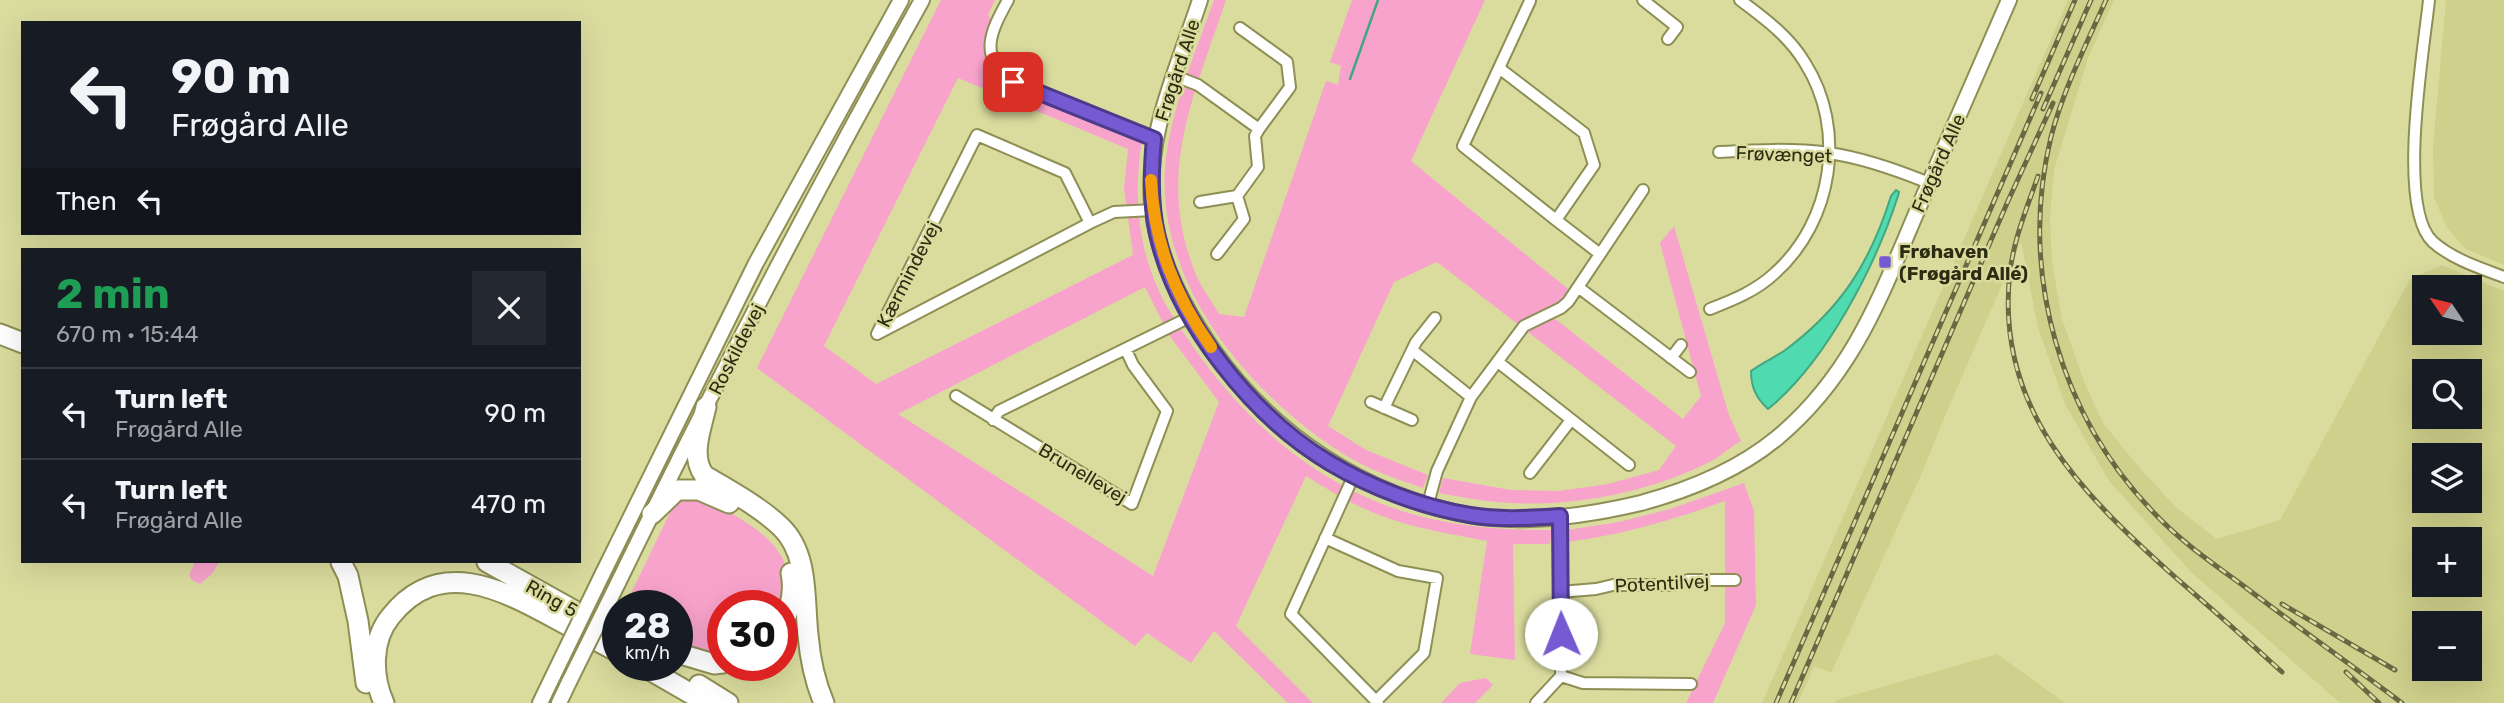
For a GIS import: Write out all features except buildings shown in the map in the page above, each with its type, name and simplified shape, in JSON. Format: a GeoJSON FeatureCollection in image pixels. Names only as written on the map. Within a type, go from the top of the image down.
{"type":"FeatureCollection","features":[{"type":"Feature","properties":{"kind":"highway"},"geometry":{"type":"LineString","coordinates":[[0,334],[21,343]]}},
{"type":"Feature","properties":{"kind":"highway"},"geometry":{"type":"LineString","coordinates":[[706,407],[697,464],[704,475],[762,511],[783,528],[795,547],[803,575],[808,638],[824,703]]}},
{"type":"Feature","properties":{"kind":"highway"},"geometry":{"type":"LineString","coordinates":[[652,514],[677,490],[689,489],[708,493],[723,500],[765,527],[780,544],[792,577],[791,590]]}},
{"type":"Feature","properties":{"kind":"highway"},"geometry":{"type":"LineString","coordinates":[[342,563],[348,576],[358,621],[364,674],[372,703]]}},
{"type":"Feature","properties":{"kind":"highway","name":"Ring 5"},"geometry":{"type":"LineString","coordinates":[[489,563],[602,626]]}},
{"type":"Feature","properties":{"kind":"highway"},"geometry":{"type":"LineString","coordinates":[[512,563],[602,611]]}},
{"type":"Feature","properties":{"kind":"highway"},"geometry":{"type":"LineString","coordinates":[[384,703],[375,669],[378,641],[387,621],[400,604],[416,592],[436,584],[457,582],[485,585],[518,598],[602,643]]}},
{"type":"Feature","properties":{"kind":"highway"},"geometry":{"type":"LineString","coordinates":[[669,681],[707,703]]}},
{"type":"Feature","properties":{"kind":"highway"},"geometry":{"type":"LineString","coordinates":[[693,681],[728,703]]}},
{"type":"Feature","properties":{"kind":"main road","name":"Roskildevej"},"geometry":{"type":"LineString","coordinates":[[540,703],[756,263],[901,0]]}},
{"type":"Feature","properties":{"kind":"main road","name":"Roskildevej"},"geometry":{"type":"LineString","coordinates":[[559,703],[706,407],[849,131],[922,0]]}},
{"type":"Feature","properties":{"kind":"main road","name":"Frøgård Alle"},"geometry":{"type":"LineString","coordinates":[[1200,0],[1154,139],[1151,176],[1153,210],[1163,257],[1190,317],[1237,382],[1260,407],[1305,446],[1354,475],[1397,495],[1469,515],[1512,518],[1611,510],[1664,497],[1712,479],[1754,455],[1801,416],[1827,388],[1861,336],[2009,0]]}},
{"type":"Feature","properties":{"kind":"street","name":"Frøgård Alle"},"geometry":{"type":"LineString","coordinates":[[1008,0],[992,29],[989,41],[996,66],[1003,75],[1013,82],[1154,139]]}},
{"type":"Feature","properties":{"kind":"street"},"geometry":{"type":"LineString","coordinates":[[1642,0],[1677,27],[1668,39]]}},
{"type":"Feature","properties":{"kind":"street"},"geometry":{"type":"LineString","coordinates":[[1710,309],[1750,292],[1775,273],[1794,251],[1820,205],[1826,186],[1830,153],[1827,114],[1818,86],[1805,62],[1776,28],[1740,0]]}},
{"type":"Feature","properties":{"kind":"street"},"geometry":{"type":"LineString","coordinates":[[2429,0],[2413,153],[2419,215],[2431,241],[2458,259],[2504,277]]}},
{"type":"Feature","properties":{"kind":"street"},"geometry":{"type":"LineString","coordinates":[[1531,1],[1463,146],[1600,254]]}},
{"type":"Feature","properties":{"kind":"street"},"geometry":{"type":"LineString","coordinates":[[1200,202],[1237,196],[1258,167],[1255,136],[1290,87],[1287,62],[1240,28]]}},
{"type":"Feature","properties":{"kind":"street"},"geometry":{"type":"LineString","coordinates":[[1499,68],[1584,133],[1594,165],[1556,220]]}},
{"type":"Feature","properties":{"kind":"street"},"geometry":{"type":"LineString","coordinates":[[1175,76],[1198,85],[1259,130]]}},
{"type":"Feature","properties":{"kind":"street","name":"Kærmindevej"},"geometry":{"type":"LineString","coordinates":[[1090,223],[1065,173],[977,135],[877,334],[1114,212],[1153,210]]}},
{"type":"Feature","properties":{"kind":"street","name":"Frøvænget"},"geometry":{"type":"LineString","coordinates":[[1720,152],[1786,150],[1830,153],[1898,170],[1929,183]]}},
{"type":"Feature","properties":{"kind":"street"},"geometry":{"type":"LineString","coordinates":[[1428,504],[1437,471],[1471,397],[1524,326],[1561,308],[1643,190]]}},
{"type":"Feature","properties":{"kind":"street"},"geometry":{"type":"LineString","coordinates":[[1217,254],[1244,219],[1237,196]]}},
{"type":"Feature","properties":{"kind":"street"},"geometry":{"type":"LineString","coordinates":[[1578,287],[1690,372]]}},
{"type":"Feature","properties":{"kind":"street"},"geometry":{"type":"LineString","coordinates":[[993,420],[999,411],[1190,317]]}},
{"type":"Feature","properties":{"kind":"street"},"geometry":{"type":"LineString","coordinates":[[1384,408],[1412,350],[1434,318]]}},
{"type":"Feature","properties":{"kind":"street"},"geometry":{"type":"LineString","coordinates":[[1671,358],[1681,345]]}},
{"type":"Feature","properties":{"kind":"street","name":"Brunellevej"},"geometry":{"type":"LineString","coordinates":[[956,396],[1132,505],[1167,411],[1133,365],[1126,349]]}},
{"type":"Feature","properties":{"kind":"street"},"geometry":{"type":"LineString","coordinates":[[1412,350],[1471,397]]}},
{"type":"Feature","properties":{"kind":"street"},"geometry":{"type":"LineString","coordinates":[[1498,362],[1629,465]]}},
{"type":"Feature","properties":{"kind":"street"},"geometry":{"type":"LineString","coordinates":[[1371,402],[1412,420]]}},
{"type":"Feature","properties":{"kind":"street"},"geometry":{"type":"LineString","coordinates":[[1531,473],[1571,420]]}},
{"type":"Feature","properties":{"kind":"street"},"geometry":{"type":"LineString","coordinates":[[1325,538],[1398,572],[1437,578],[1424,653],[1377,702],[1291,614],[1325,538],[1354,475]]}},
{"type":"Feature","properties":{"kind":"street"},"geometry":{"type":"LineString","coordinates":[[1536,703],[1561,676],[1560,516]]}},
{"type":"Feature","properties":{"kind":"street","name":"Potentilvej"},"geometry":{"type":"LineString","coordinates":[[1560,592],[1613,585],[1674,585],[1688,580],[1735,580]]}},
{"type":"Feature","properties":{"kind":"street","name":"Potentilvej"},"geometry":{"type":"LineString","coordinates":[[1722,580],[1722,592]]}},
{"type":"Feature","properties":{"kind":"street"},"geometry":{"type":"LineString","coordinates":[[1561,676],[1583,683],[1677,690],[1691,684]]}},
{"type":"Feature","properties":{"kind":"shaded area"},"geometry":{"type":"Polygon","coordinates":[[[941,0],[995,0],[988,15],[992,20],[987,41],[995,72],[1142,140],[1138,173],[1140,222],[1146,255],[1155,281],[1168,309],[1212,373],[1259,424],[1312,467],[1341,485],[1405,512],[1478,527],[1552,530],[1550,544],[1513,544],[1515,660],[1470,654],[1487,541],[1395,521],[1352,503],[1306,476],[1236,626],[1313,703],[1288,703],[1214,631],[1191,663],[1147,633],[1135,646],[757,368],[941,0]],[[958,78],[824,346],[876,384],[1133,255],[1124,188],[1128,149],[958,78]],[[1145,287],[898,414],[1153,576],[1219,402],[1169,335],[1145,287]]]}},
{"type":"Feature","properties":{"kind":"shaded area"},"geometry":{"type":"Polygon","coordinates":[[[1214,0],[1226,0],[1202,68],[1184,134],[1179,167],[1179,201],[1184,236],[1195,272],[1219,314],[1244,317],[1326,81],[1338,85],[1341,66],[1330,62],[1352,0],[1485,0],[1411,161],[1568,289],[1554,318],[1683,419],[1701,396],[1660,243],[1674,226],[1729,415],[1741,441],[1710,462],[1684,474],[1601,497],[1515,503],[1439,493],[1443,478],[1511,490],[1559,491],[1608,484],[1659,470],[1676,446],[1437,262],[1394,282],[1328,426],[1366,450],[1428,475],[1423,488],[1364,465],[1310,431],[1276,402],[1217,334],[1194,295],[1177,254],[1167,212],[1165,168],[1172,125],[1184,82],[1214,0]]]}},
{"type":"Feature","properties":{"kind":"shaded area"},"geometry":{"type":"Polygon","coordinates":[[[2068,0],[2114,0],[2088,58],[2054,170],[2050,217],[2052,262],[2062,319],[2085,384],[2103,423],[2142,471],[2178,509],[2217,539],[2280,520],[2410,279],[2412,278],[2412,345],[2482,345],[2482,282],[2504,291],[2504,703],[2340,703],[2192,573],[2109,481],[2065,404],[2038,328],[2021,241],[1921,475],[1831,673],[1814,666],[1798,703],[1762,703],[2068,0]]]}},
{"type":"Feature","properties":{"kind":"shaded area"},"geometry":{"type":"Polygon","coordinates":[[[2446,0],[2504,0],[2504,265],[2466,249],[2447,228],[2434,197],[2433,147],[2446,0]]]}},
{"type":"Feature","properties":{"kind":"shaded area"},"geometry":{"type":"Polygon","coordinates":[[[1896,190],[1899,192],[1888,224],[1846,312],[1810,366],[1768,409],[1755,392],[1751,371],[1804,335],[1837,301],[1863,263],[1896,190]]]}},
{"type":"Feature","properties":{"kind":"shaded area"},"geometry":{"type":"Polygon","coordinates":[[[2442,265],[2466,275],[2419,275],[2442,265]]]}},
{"type":"Feature","properties":{"kind":"shaded area"},"geometry":{"type":"Polygon","coordinates":[[[1744,483],[1754,511],[1756,605],[1713,703],[1686,703],[1725,623],[1725,501],[1647,526],[1587,539],[1567,542],[1567,530],[1619,522],[1670,509],[1744,483]]]}},
{"type":"Feature","properties":{"kind":"shaded area"},"geometry":{"type":"Polygon","coordinates":[[[687,493],[750,525],[776,549],[788,578],[786,590],[707,590],[707,653],[693,650],[693,590],[633,590],[678,496],[687,493]]]}},
{"type":"Feature","properties":{"kind":"shaded area"},"geometry":{"type":"Polygon","coordinates":[[[195,563],[218,563],[212,574],[200,584],[189,575],[195,563]]]}},
{"type":"Feature","properties":{"kind":"shaded area"},"geometry":{"type":"Polygon","coordinates":[[[1997,654],[2065,703],[1835,703],[1837,700],[1997,654]]]}},
{"type":"Feature","properties":{"kind":"shaded area"},"geometry":{"type":"Polygon","coordinates":[[[1486,678],[1493,685],[1475,703],[1441,703],[1460,683],[1486,678]]]}},
{"type":"Feature","properties":{"kind":"waterway"},"geometry":{"type":"LineString","coordinates":[[1350,79],[1378,0]]}},
{"type":"Feature","properties":{"kind":"railway"},"geometry":{"type":"LineString","coordinates":[[2032,99],[2075,0]]}},
{"type":"Feature","properties":{"kind":"railway"},"geometry":{"type":"LineString","coordinates":[[2043,109],[2091,0]]}},
{"type":"Feature","properties":{"kind":"railway"},"geometry":{"type":"LineString","coordinates":[[2106,0],[2062,102],[2051,137],[2042,188],[2040,240],[2045,291],[2055,341],[2072,389],[2095,435],[2124,478],[2168,527],[2402,703]]}},
{"type":"Feature","properties":{"kind":"railway"},"geometry":{"type":"LineString","coordinates":[[1776,703],[2041,93]]}},
{"type":"Feature","properties":{"kind":"railway"},"geometry":{"type":"LineString","coordinates":[[1791,703],[2053,103]]}},
{"type":"Feature","properties":{"kind":"railway"},"geometry":{"type":"LineString","coordinates":[[2038,176],[2018,235],[2010,272],[2009,321],[2016,365],[2031,406],[2052,444],[2078,480],[2108,513],[2141,546],[2282,672]]}},
{"type":"Feature","properties":{"kind":"railway"},"geometry":{"type":"LineString","coordinates":[[2282,604],[2395,670]]}},
{"type":"Feature","properties":{"kind":"railway"},"geometry":{"type":"LineString","coordinates":[[2346,672],[2379,703]]}},
{"type":"Feature","properties":{"kind":"slow traffic"},"geometry":{"type":"LineString","coordinates":[[1151,180],[1153,210],[1163,257],[1190,317],[1211,347]]}},
{"type":"Feature","properties":{"kind":"place","name":"Frøhaven (Frøgård Allé)"},"geometry":{"type":"Point","coordinates":[1885,262]}},
{"type":"Feature","properties":{"kind":"route"},"geometry":{"type":"LineString","coordinates":[[1013,82],[1154,139],[1151,176],[1153,210],[1163,257],[1176,289],[1190,317],[1237,382],[1260,407],[1305,446],[1354,475],[1397,495],[1428,504],[1469,515],[1512,518],[1560,516],[1561,634]]}}]}
